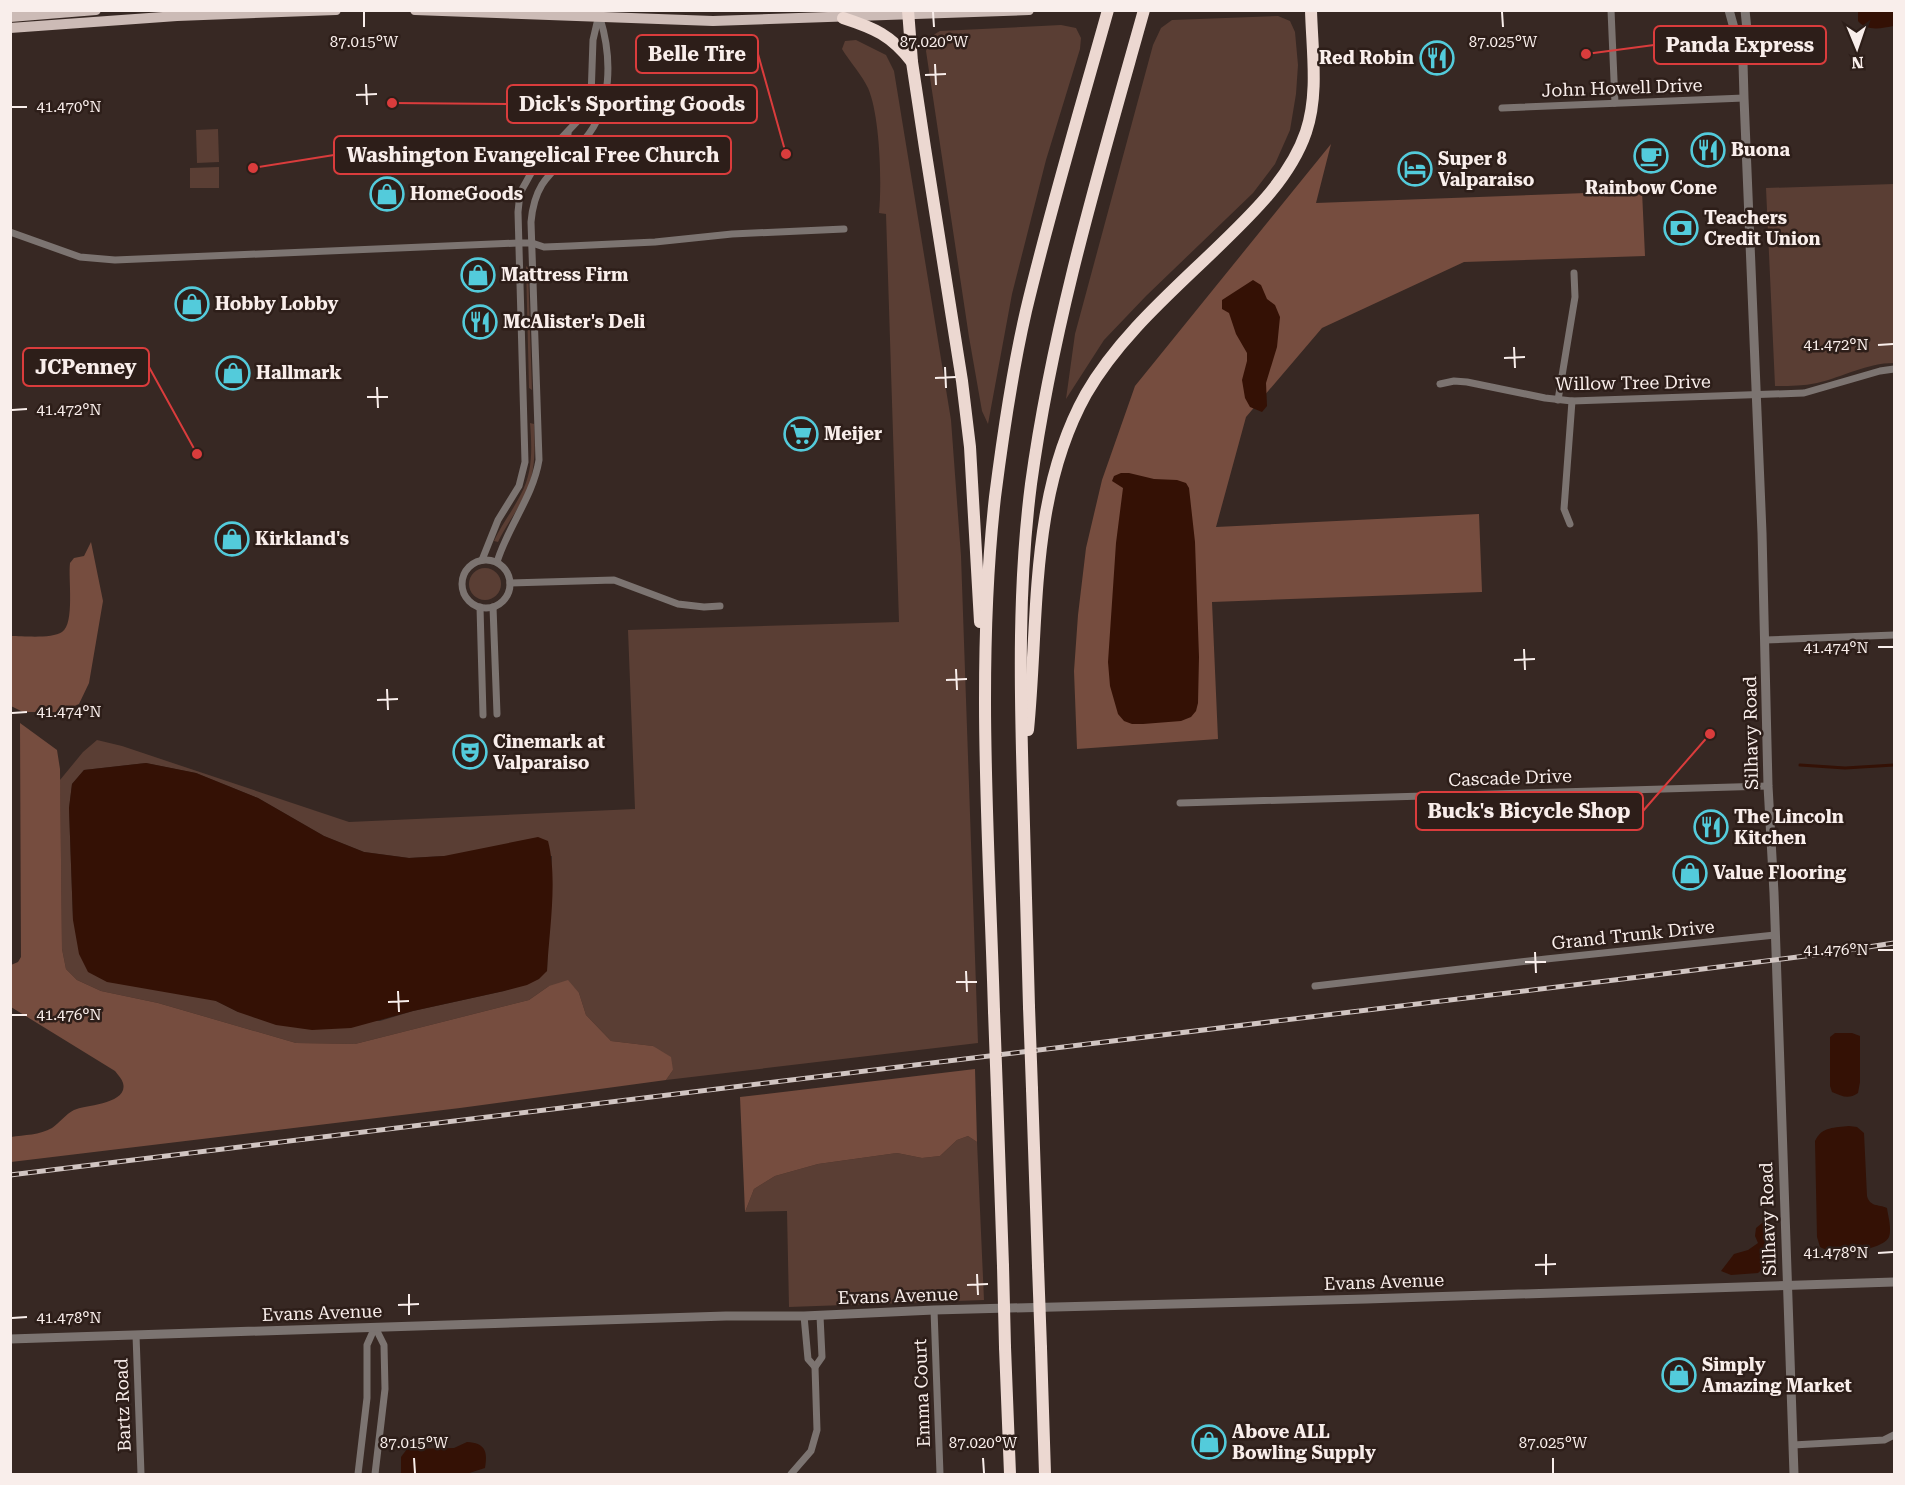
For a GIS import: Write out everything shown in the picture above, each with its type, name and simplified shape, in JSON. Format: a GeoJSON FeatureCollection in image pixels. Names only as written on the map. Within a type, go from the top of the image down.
{"type":"FeatureCollection","features":[{"type":"Feature","properties":{"kind":"highway"},"geometry":{"type":"LineString","coordinates":[[1010,1474],[984,656],[989,564],[995,498],[1013,378],[1026,311],[1108,10]]}},
{"type":"Feature","properties":{"kind":"highway"},"geometry":{"type":"LineString","coordinates":[[1045,1474],[1023,779],[1021,629],[1024,562],[1031,486],[1044,400],[1059,328],[1144,10]]}},
{"type":"Feature","properties":{"kind":"highway"},"geometry":{"type":"LineString","coordinates":[[1023,779],[1040,555],[1053,480],[1066,437],[1086,395],[1104,366],[1164,300],[1244,221],[1275,187],[1294,159],[1306,132],[1312,104],[1311,10]]}},
{"type":"Feature","properties":{"kind":"highway"},"geometry":{"type":"LineString","coordinates":[[908,13],[912,62],[962,381],[970,447],[978,602],[984,656]]}},
{"type":"Feature","properties":{"kind":"highway"},"geometry":{"type":"LineString","coordinates":[[843,18],[869,26],[887,35],[900,46],[912,62]]}},
{"type":"Feature","properties":{"kind":"main road"},"geometry":{"type":"LineString","coordinates":[[10,17],[96,10]]}},
{"type":"Feature","properties":{"kind":"main road"},"geometry":{"type":"LineString","coordinates":[[10,28],[177,16],[336,10]]}},
{"type":"Feature","properties":{"kind":"main road"},"geometry":{"type":"LineString","coordinates":[[415,10],[599,14],[712,21],[1029,10]]}},
{"type":"Feature","properties":{"kind":"street"},"geometry":{"type":"LineString","coordinates":[[1611,10],[1615,103]]}},
{"type":"Feature","properties":{"kind":"street","name":"Silhavy Road"},"geometry":{"type":"LineString","coordinates":[[1729,10],[1743,63]]}},
{"type":"Feature","properties":{"kind":"street","name":"Silhavy Road"},"geometry":{"type":"LineString","coordinates":[[1745,10],[1747,30],[1743,63],[1744,98],[1757,396],[1768,786],[1794,1474]]}},
{"type":"Feature","properties":{"kind":"street"},"geometry":{"type":"LineString","coordinates":[[482,560],[498,520],[519,486],[525,462],[518,243],[520,193],[535,165],[586,112],[591,97],[593,40],[599,14]]}},
{"type":"Feature","properties":{"kind":"street"},"geometry":{"type":"LineString","coordinates":[[497,562],[504,541],[531,492],[537,476],[539,460],[532,243],[533,204],[537,193],[556,167],[585,140],[596,123],[603,104],[607,86],[607,40],[599,14]]}},
{"type":"Feature","properties":{"kind":"street","name":"John Howell Drive"},"geometry":{"type":"LineString","coordinates":[[1502,108],[1744,98]]}},
{"type":"Feature","properties":{"kind":"street"},"geometry":{"type":"LineString","coordinates":[[556,167],[555,156],[561,150],[570,129]]}},
{"type":"Feature","properties":{"kind":"street"},"geometry":{"type":"LineString","coordinates":[[10,232],[80,257],[115,260],[518,243],[532,243],[544,247],[570,246],[655,242],[732,234],[844,229]]}},
{"type":"Feature","properties":{"kind":"street"},"geometry":{"type":"LineString","coordinates":[[1558,400],[1575,297],[1574,273]]}},
{"type":"Feature","properties":{"kind":"street","name":"Willow Tree Drive"},"geometry":{"type":"LineString","coordinates":[[1440,384],[1454,381],[1467,382],[1572,401],[1757,396],[1818,390],[1869,374],[1894,369]]}},
{"type":"Feature","properties":{"kind":"street"},"geometry":{"type":"LineString","coordinates":[[1570,524],[1564,509],[1572,401]]}},
{"type":"Feature","properties":{"kind":"street"},"geometry":{"type":"LineString","coordinates":[[482,560],[497,562],[506,570],[510,583],[509,592],[504,600],[493,607],[480,607],[467,599],[462,585],[463,576],[474,562],[482,560]]}},
{"type":"Feature","properties":{"kind":"street"},"geometry":{"type":"LineString","coordinates":[[510,583],[614,580],[678,604],[720,606]]}},
{"type":"Feature","properties":{"kind":"street"},"geometry":{"type":"LineString","coordinates":[[480,607],[483,715]]}},
{"type":"Feature","properties":{"kind":"street"},"geometry":{"type":"LineString","coordinates":[[493,607],[497,714]]}},
{"type":"Feature","properties":{"kind":"street"},"geometry":{"type":"LineString","coordinates":[[1765,640],[1894,634]]}},
{"type":"Feature","properties":{"kind":"street","name":"Cascade Drive"},"geometry":{"type":"LineString","coordinates":[[1180,803],[1768,786]]}},
{"type":"Feature","properties":{"kind":"street","name":"Grand Trunk Drive"},"geometry":{"type":"LineString","coordinates":[[1315,986],[1775,935]]}},
{"type":"Feature","properties":{"kind":"street","name":"Evans Avenue"},"geometry":{"type":"LineString","coordinates":[[10,1339],[1894,1282]]}},
{"type":"Feature","properties":{"kind":"street","name":"Emma Court"},"geometry":{"type":"LineString","coordinates":[[934,1310],[940,1474]]}},
{"type":"Feature","properties":{"kind":"street"},"geometry":{"type":"LineString","coordinates":[[804,1316],[808,1359],[815,1367]]}},
{"type":"Feature","properties":{"kind":"street"},"geometry":{"type":"LineString","coordinates":[[791,1474],[804,1461],[814,1441],[817,1418],[815,1367],[822,1357],[820,1316]]}},
{"type":"Feature","properties":{"kind":"street"},"geometry":{"type":"LineString","coordinates":[[358,1474],[367,1398],[367,1345],[375,1327]]}},
{"type":"Feature","properties":{"kind":"street"},"geometry":{"type":"LineString","coordinates":[[375,1327],[384,1345],[385,1389],[375,1474]]}},
{"type":"Feature","properties":{"kind":"street","name":"Bartz Road"},"geometry":{"type":"LineString","coordinates":[[136,1335],[141,1474]]}},
{"type":"Feature","properties":{"kind":"street"},"geometry":{"type":"LineString","coordinates":[[1793,1445],[1884,1440],[1894,1435]]}},
{"type":"Feature","properties":{"kind":"shaded area"},"geometry":{"type":"Polygon","coordinates":[[[1858,11],[1894,11],[1894,26],[1866,27],[1858,21],[1858,11]]]}},
{"type":"Feature","properties":{"kind":"shaded area"},"geometry":{"type":"Polygon","coordinates":[[[1278,16],[1290,21],[1295,32],[1298,65],[1290,130],[1275,164],[1253,193],[1146,296],[1104,340],[1066,399],[1075,334],[1153,45],[1161,28],[1172,20],[1278,16]]]}},
{"type":"Feature","properties":{"kind":"shaded area"},"geometry":{"type":"Polygon","coordinates":[[[1061,25],[1076,28],[1081,38],[1080,49],[1046,160],[1012,294],[988,424],[982,411],[969,337],[926,51],[930,37],[940,31],[1061,25]]]}},
{"type":"Feature","properties":{"kind":"shaded area"},"geometry":{"type":"Polygon","coordinates":[[[856,40],[886,55],[894,71],[951,420],[961,556],[978,1043],[666,1080],[673,1070],[653,1046],[611,1041],[586,1015],[579,993],[549,986],[529,1000],[355,1044],[296,1043],[158,1003],[101,991],[77,980],[66,969],[62,949],[60,780],[83,752],[97,740],[122,746],[349,822],[635,809],[628,630],[899,622],[886,214],[879,213],[879,149],[872,100],[868,88],[842,49],[845,41],[856,40]],[[146,763],[84,770],[72,784],[69,809],[73,920],[238,1012],[380,1021],[413,1011],[504,991],[547,971],[552,856],[409,858],[364,852],[324,836],[258,798],[196,773],[146,763]]]}},
{"type":"Feature","properties":{"kind":"shaded area"},"geometry":{"type":"Polygon","coordinates":[[[218,129],[219,162],[197,163],[196,130],[218,129]]]}},
{"type":"Feature","properties":{"kind":"shaded area"},"geometry":{"type":"Polygon","coordinates":[[[1331,144],[1316,203],[1642,191],[1645,256],[1464,262],[1322,328],[1246,417],[1216,527],[1479,514],[1482,592],[1212,602],[1218,739],[1077,749],[1074,671],[1086,548],[1102,480],[1135,386],[1331,144]]]}},
{"type":"Feature","properties":{"kind":"shaded area"},"geometry":{"type":"Polygon","coordinates":[[[219,167],[219,188],[190,188],[190,168],[219,167]]]}},
{"type":"Feature","properties":{"kind":"shaded area"},"geometry":{"type":"Polygon","coordinates":[[[1894,184],[1894,363],[1865,368],[1817,383],[1775,386],[1766,188],[1894,184]]]}},
{"type":"Feature","properties":{"kind":"shaded area"},"geometry":{"type":"Polygon","coordinates":[[[526,266],[528,268],[532,390],[529,388],[526,266]]]}},
{"type":"Feature","properties":{"kind":"shaded area"},"geometry":{"type":"Polygon","coordinates":[[[1253,280],[1261,285],[1267,299],[1275,305],[1280,317],[1277,347],[1266,383],[1267,406],[1262,412],[1250,407],[1245,398],[1242,380],[1247,353],[1236,334],[1229,313],[1222,309],[1222,300],[1253,280]]]}},
{"type":"Feature","properties":{"kind":"shaded area"},"geometry":{"type":"Polygon","coordinates":[[[530,423],[534,424],[535,450],[529,485],[498,542],[494,541],[528,477],[531,451],[530,423]]]}},
{"type":"Feature","properties":{"kind":"shaded area"},"geometry":{"type":"Polygon","coordinates":[[[1121,473],[1154,479],[1177,480],[1186,483],[1189,488],[1195,542],[1199,657],[1198,703],[1191,717],[1181,721],[1132,724],[1124,721],[1118,714],[1110,686],[1108,662],[1116,543],[1123,488],[1112,481],[1114,476],[1121,473]]]}},
{"type":"Feature","properties":{"kind":"shaded area"},"geometry":{"type":"Polygon","coordinates":[[[91,542],[103,601],[89,683],[79,704],[60,712],[23,712],[11,706],[11,636],[51,636],[62,632],[66,627],[70,611],[70,563],[74,558],[84,556],[91,542]]]}},
{"type":"Feature","properties":{"kind":"shaded area"},"geometry":{"type":"Polygon","coordinates":[[[485,568],[497,572],[501,584],[497,596],[485,600],[473,596],[469,584],[473,572],[485,568]]]}},
{"type":"Feature","properties":{"kind":"shaded area"},"geometry":{"type":"Polygon","coordinates":[[[20,723],[57,750],[60,769],[62,949],[66,969],[77,980],[101,991],[158,1003],[296,1043],[355,1044],[529,1000],[549,986],[568,980],[579,993],[586,1015],[611,1041],[653,1046],[671,1057],[673,1070],[666,1080],[460,1108],[11,1162],[11,1137],[52,1128],[74,1110],[113,1099],[123,1090],[122,1082],[115,1071],[11,1007],[11,965],[18,962],[21,957],[20,723]]]}},
{"type":"Feature","properties":{"kind":"shaded area"},"geometry":{"type":"Polygon","coordinates":[[[146,763],[196,773],[258,798],[324,836],[364,852],[409,858],[444,856],[538,837],[548,841],[553,888],[547,971],[539,979],[527,985],[504,991],[413,1011],[351,1028],[312,1030],[276,1025],[238,1012],[216,1001],[107,982],[88,972],[79,954],[73,920],[69,808],[72,784],[84,770],[146,763]]]}},
{"type":"Feature","properties":{"kind":"shaded area"},"geometry":{"type":"Polygon","coordinates":[[[1835,1033],[1852,1033],[1860,1036],[1860,1082],[1858,1093],[1851,1096],[1845,1097],[1832,1092],[1830,1086],[1830,1037],[1835,1033]]]}},
{"type":"Feature","properties":{"kind":"shaded area"},"geometry":{"type":"Polygon","coordinates":[[[975,1069],[977,1142],[968,1136],[957,1140],[940,1156],[922,1158],[897,1153],[818,1164],[775,1176],[754,1189],[745,1212],[740,1097],[975,1069]]]}},
{"type":"Feature","properties":{"kind":"shaded area"},"geometry":{"type":"Polygon","coordinates":[[[1857,1127],[1864,1133],[1868,1200],[1872,1204],[1887,1208],[1890,1234],[1884,1242],[1877,1246],[1856,1251],[1835,1251],[1820,1247],[1817,1237],[1815,1141],[1825,1130],[1857,1127]]]}},
{"type":"Feature","properties":{"kind":"shaded area"},"geometry":{"type":"Polygon","coordinates":[[[968,1136],[977,1142],[984,1300],[789,1307],[787,1211],[745,1212],[754,1189],[775,1176],[818,1164],[897,1153],[922,1158],[940,1156],[957,1140],[968,1136]]]}},
{"type":"Feature","properties":{"kind":"shaded area"},"geometry":{"type":"Polygon","coordinates":[[[1770,1219],[1772,1249],[1764,1267],[1758,1273],[1731,1275],[1721,1271],[1734,1254],[1748,1250],[1758,1243],[1755,1236],[1756,1228],[1770,1219]]]}},
{"type":"Feature","properties":{"kind":"shaded area"},"geometry":{"type":"Polygon","coordinates":[[[467,1442],[478,1444],[484,1449],[485,1468],[466,1474],[401,1474],[401,1457],[407,1449],[454,1448],[467,1442]]]}},
{"type":"Feature","properties":{"kind":"waterway"},"geometry":{"type":"LineString","coordinates":[[1800,765],[1845,768],[1894,765]]}},
{"type":"Feature","properties":{"kind":"railway"},"geometry":{"type":"LineString","coordinates":[[10,1175],[1639,977],[1894,943]]}},
{"type":"Feature","properties":{"kind":"place","name":"Panda Express"},"geometry":{"type":"Point","coordinates":[1586,54]}},
{"type":"Feature","properties":{"kind":"place","name":"Red Robin"},"geometry":{"type":"Point","coordinates":[1437,58]}},
{"type":"Feature","properties":{"kind":"place","name":"Dick's Sporting Goods"},"geometry":{"type":"Point","coordinates":[392,103]}},
{"type":"Feature","properties":{"kind":"place","name":"Buona"},"geometry":{"type":"Point","coordinates":[1708,150]}},
{"type":"Feature","properties":{"kind":"place","name":"Belle Tire"},"geometry":{"type":"Point","coordinates":[786,154]}},
{"type":"Feature","properties":{"kind":"place","name":"Rainbow Cone"},"geometry":{"type":"Point","coordinates":[1651,156]}},
{"type":"Feature","properties":{"kind":"place","name":"Washington Evangelical Free Church"},"geometry":{"type":"Point","coordinates":[253,168]}},
{"type":"Feature","properties":{"kind":"place","name":"Super 8 Valparaiso"},"geometry":{"type":"Point","coordinates":[1415,169]}},
{"type":"Feature","properties":{"kind":"place","name":"HomeGoods"},"geometry":{"type":"Point","coordinates":[387,194]}},
{"type":"Feature","properties":{"kind":"place","name":"Teachers Credit Union"},"geometry":{"type":"Point","coordinates":[1681,228]}},
{"type":"Feature","properties":{"kind":"place","name":"Mattress Firm"},"geometry":{"type":"Point","coordinates":[478,275]}},
{"type":"Feature","properties":{"kind":"place","name":"Hobby Lobby"},"geometry":{"type":"Point","coordinates":[192,304]}},
{"type":"Feature","properties":{"kind":"place","name":"McAlister's Deli"},"geometry":{"type":"Point","coordinates":[480,322]}},
{"type":"Feature","properties":{"kind":"place","name":"Hallmark"},"geometry":{"type":"Point","coordinates":[233,373]}},
{"type":"Feature","properties":{"kind":"place","name":"Meijer"},"geometry":{"type":"Point","coordinates":[801,434]}},
{"type":"Feature","properties":{"kind":"place","name":"JCPenney"},"geometry":{"type":"Point","coordinates":[197,454]}},
{"type":"Feature","properties":{"kind":"place","name":"Kirkland's"},"geometry":{"type":"Point","coordinates":[232,539]}},
{"type":"Feature","properties":{"kind":"place","name":"Buck's Bicycle Shop"},"geometry":{"type":"Point","coordinates":[1710,734]}},
{"type":"Feature","properties":{"kind":"place","name":"Cinemark at Valparaiso"},"geometry":{"type":"Point","coordinates":[470,752]}},
{"type":"Feature","properties":{"kind":"place","name":"The Lincoln Kitchen"},"geometry":{"type":"Point","coordinates":[1711,827]}},
{"type":"Feature","properties":{"kind":"place","name":"Value Flooring"},"geometry":{"type":"Point","coordinates":[1690,873]}},
{"type":"Feature","properties":{"kind":"place","name":"Simply Amazing Market"},"geometry":{"type":"Point","coordinates":[1679,1375]}},
{"type":"Feature","properties":{"kind":"place","name":"Above ALL Bowling Supply"},"geometry":{"type":"Point","coordinates":[1209,1442]}}]}
